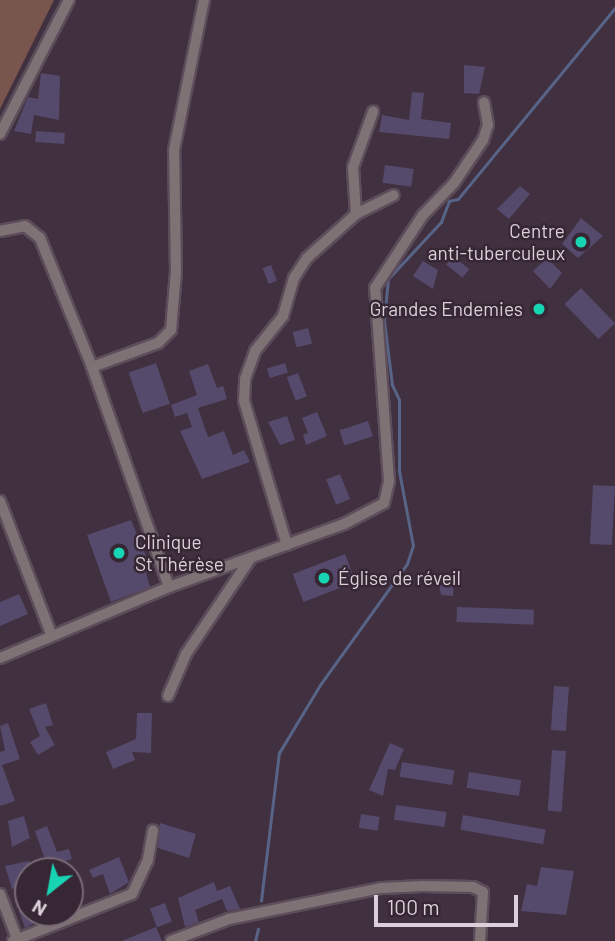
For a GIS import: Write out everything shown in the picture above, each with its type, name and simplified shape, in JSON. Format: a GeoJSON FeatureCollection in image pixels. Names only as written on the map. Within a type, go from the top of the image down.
{"type":"FeatureCollection","features":[{"type":"Feature","properties":{"kind":"street"},"geometry":{"type":"LineString","coordinates":[[0,134],[69,0]]}},
{"type":"Feature","properties":{"kind":"street"},"geometry":{"type":"LineString","coordinates":[[92,367],[158,343],[171,330],[176,272],[174,150],[204,0]]}},
{"type":"Feature","properties":{"kind":"street"},"geometry":{"type":"LineString","coordinates":[[0,658],[51,634],[169,587],[378,510],[384,503],[389,481],[375,288],[423,215],[454,183],[483,141],[488,125],[484,102]]}},
{"type":"Feature","properties":{"kind":"street"},"geometry":{"type":"LineString","coordinates":[[356,214],[353,167],[373,112]]}},
{"type":"Feature","properties":{"kind":"street"},"geometry":{"type":"LineString","coordinates":[[287,545],[244,401],[245,379],[255,351],[283,316],[294,278],[307,258],[356,214],[394,195]]}},
{"type":"Feature","properties":{"kind":"street"},"geometry":{"type":"LineString","coordinates":[[0,231],[25,226],[35,230],[92,367],[169,587]]}},
{"type":"Feature","properties":{"kind":"street"},"geometry":{"type":"LineString","coordinates":[[0,501],[51,634]]}},
{"type":"Feature","properties":{"kind":"street"},"geometry":{"type":"LineString","coordinates":[[168,696],[186,654],[250,559]]}},
{"type":"Feature","properties":{"kind":"street"},"geometry":{"type":"LineString","coordinates":[[0,894],[16,940],[132,894],[148,859],[153,830]]}},
{"type":"Feature","properties":{"kind":"street"},"geometry":{"type":"LineString","coordinates":[[171,941],[229,919],[382,888],[422,886],[473,887],[483,892],[480,941]]}},
{"type":"Feature","properties":{"kind":"shaded area"},"geometry":{"type":"Polygon","coordinates":[[[0,0],[54,0],[0,109],[0,0]]]}},
{"type":"Feature","properties":{"kind":"building"},"geometry":{"type":"Polygon","coordinates":[[[464,65],[485,67],[479,94],[464,93],[464,65]]]}},
{"type":"Feature","properties":{"kind":"building"},"geometry":{"type":"Polygon","coordinates":[[[41,73],[60,76],[59,120],[34,115],[31,134],[14,131],[28,97],[38,99],[41,73]]]}},
{"type":"Feature","properties":{"kind":"building"},"geometry":{"type":"Polygon","coordinates":[[[412,92],[424,93],[421,119],[451,123],[449,139],[379,132],[382,115],[409,120],[412,92]]]}},
{"type":"Feature","properties":{"kind":"building"},"geometry":{"type":"Polygon","coordinates":[[[36,131],[65,133],[64,144],[35,142],[36,131]]]}},
{"type":"Feature","properties":{"kind":"building"},"geometry":{"type":"Polygon","coordinates":[[[385,165],[414,169],[411,187],[382,183],[385,165]]]}},
{"type":"Feature","properties":{"kind":"building"},"geometry":{"type":"Polygon","coordinates":[[[520,186],[530,194],[509,219],[497,209],[520,186]]]}},
{"type":"Feature","properties":{"kind":"building"},"geometry":{"type":"Polygon","coordinates":[[[581,218],[603,236],[578,258],[562,244],[581,218]]]}},
{"type":"Feature","properties":{"kind":"building"},"geometry":{"type":"Polygon","coordinates":[[[453,256],[469,269],[462,278],[446,265],[453,256]]]}},
{"type":"Feature","properties":{"kind":"building"},"geometry":{"type":"Polygon","coordinates":[[[547,258],[562,273],[550,289],[533,271],[547,258]]]}},
{"type":"Feature","properties":{"kind":"building"},"geometry":{"type":"Polygon","coordinates":[[[423,261],[438,270],[433,289],[413,276],[423,261]]]}},
{"type":"Feature","properties":{"kind":"building"},"geometry":{"type":"Polygon","coordinates":[[[271,265],[277,281],[269,284],[263,268],[271,265]]]}},
{"type":"Feature","properties":{"kind":"building"},"geometry":{"type":"Polygon","coordinates":[[[581,288],[615,323],[598,339],[564,304],[581,288]]]}},
{"type":"Feature","properties":{"kind":"building"},"geometry":{"type":"Polygon","coordinates":[[[308,328],[312,343],[297,348],[293,332],[308,328]]]}},
{"type":"Feature","properties":{"kind":"building"},"geometry":{"type":"Polygon","coordinates":[[[156,363],[170,404],[143,413],[129,372],[156,363]]]}},
{"type":"Feature","properties":{"kind":"building"},"geometry":{"type":"Polygon","coordinates":[[[285,363],[288,373],[270,378],[267,369],[285,363]]]}},
{"type":"Feature","properties":{"kind":"building"},"geometry":{"type":"Polygon","coordinates":[[[208,364],[217,388],[223,386],[227,399],[198,408],[208,437],[224,431],[233,455],[244,450],[250,462],[202,479],[180,431],[192,427],[187,413],[175,417],[171,405],[197,395],[189,371],[208,364]]]}},
{"type":"Feature","properties":{"kind":"building"},"geometry":{"type":"Polygon","coordinates":[[[298,373],[307,396],[296,401],[287,377],[298,373]]]}},
{"type":"Feature","properties":{"kind":"building"},"geometry":{"type":"Polygon","coordinates":[[[317,412],[327,436],[306,445],[303,435],[308,433],[302,418],[317,412]]]}},
{"type":"Feature","properties":{"kind":"building"},"geometry":{"type":"Polygon","coordinates":[[[287,416],[295,440],[280,445],[268,422],[287,416]]]}},
{"type":"Feature","properties":{"kind":"building"},"geometry":{"type":"Polygon","coordinates":[[[368,421],[373,436],[344,445],[339,430],[368,421]]]}},
{"type":"Feature","properties":{"kind":"building"},"geometry":{"type":"Polygon","coordinates":[[[340,474],[350,499],[336,505],[326,480],[340,474]]]}},
{"type":"Feature","properties":{"kind":"building"},"geometry":{"type":"Polygon","coordinates":[[[593,485],[615,486],[612,545],[590,544],[593,485]]]}},
{"type":"Feature","properties":{"kind":"building","name":"Clinique St Thérèse"},"geometry":{"type":"Polygon","coordinates":[[[131,520],[152,570],[146,573],[150,587],[111,602],[87,535],[131,520]]]}},
{"type":"Feature","properties":{"kind":"building","name":"Église de réveil"},"geometry":{"type":"Polygon","coordinates":[[[345,554],[356,582],[303,602],[293,574],[345,554]]]}},
{"type":"Feature","properties":{"kind":"building"},"geometry":{"type":"Polygon","coordinates":[[[438,580],[454,581],[453,596],[441,595],[438,580]]]}},
{"type":"Feature","properties":{"kind":"building"},"geometry":{"type":"Polygon","coordinates":[[[19,594],[28,614],[0,626],[0,602],[19,594]]]}},
{"type":"Feature","properties":{"kind":"building"},"geometry":{"type":"Polygon","coordinates":[[[457,607],[534,610],[533,625],[456,622],[457,607]]]}},
{"type":"Feature","properties":{"kind":"building"},"geometry":{"type":"Polygon","coordinates":[[[554,686],[569,687],[566,731],[551,730],[554,686]]]}},
{"type":"Feature","properties":{"kind":"building"},"geometry":{"type":"Polygon","coordinates":[[[46,703],[53,725],[45,727],[55,745],[38,755],[30,742],[40,736],[29,709],[46,703]]]}},
{"type":"Feature","properties":{"kind":"building"},"geometry":{"type":"Polygon","coordinates":[[[137,713],[152,713],[151,753],[132,752],[135,760],[113,769],[106,752],[136,739],[137,713]]]}},
{"type":"Feature","properties":{"kind":"building"},"geometry":{"type":"Polygon","coordinates":[[[8,723],[20,759],[2,765],[15,801],[0,806],[0,752],[5,750],[0,726],[8,723]]]}},
{"type":"Feature","properties":{"kind":"building"},"geometry":{"type":"Polygon","coordinates":[[[390,743],[404,749],[395,770],[388,769],[383,796],[369,790],[390,743]]]}},
{"type":"Feature","properties":{"kind":"building"},"geometry":{"type":"Polygon","coordinates":[[[552,750],[566,751],[562,812],[548,811],[552,750]]]}},
{"type":"Feature","properties":{"kind":"building"},"geometry":{"type":"Polygon","coordinates":[[[402,762],[454,770],[452,785],[400,777],[402,762]]]}},
{"type":"Feature","properties":{"kind":"building"},"geometry":{"type":"Polygon","coordinates":[[[469,772],[521,780],[519,796],[466,788],[469,772]]]}},
{"type":"Feature","properties":{"kind":"building"},"geometry":{"type":"Polygon","coordinates":[[[396,805],[447,812],[444,827],[394,820],[396,805]]]}},
{"type":"Feature","properties":{"kind":"building"},"geometry":{"type":"Polygon","coordinates":[[[361,814],[380,817],[378,831],[359,828],[361,814]]]}},
{"type":"Feature","properties":{"kind":"building"},"geometry":{"type":"Polygon","coordinates":[[[463,815],[546,830],[543,844],[460,830],[463,815]]]}},
{"type":"Feature","properties":{"kind":"building"},"geometry":{"type":"Polygon","coordinates":[[[24,816],[30,838],[12,847],[8,821],[24,816]]]}},
{"type":"Feature","properties":{"kind":"building"},"geometry":{"type":"Polygon","coordinates":[[[160,823],[196,834],[189,858],[158,848],[160,823]]]}},
{"type":"Feature","properties":{"kind":"building"},"geometry":{"type":"Polygon","coordinates":[[[47,826],[57,852],[69,849],[71,857],[44,857],[35,831],[47,826]]]}},
{"type":"Feature","properties":{"kind":"building"},"geometry":{"type":"Polygon","coordinates":[[[119,857],[129,882],[110,894],[103,874],[93,878],[89,870],[119,857]]]}},
{"type":"Feature","properties":{"kind":"building"},"geometry":{"type":"Polygon","coordinates":[[[14,864],[14,888],[12,889],[5,866],[14,864]]]}},
{"type":"Feature","properties":{"kind":"building"},"geometry":{"type":"Polygon","coordinates":[[[541,867],[574,871],[566,915],[521,911],[527,884],[537,886],[541,867]]]}},
{"type":"Feature","properties":{"kind":"building"},"geometry":{"type":"Polygon","coordinates":[[[214,882],[217,891],[230,886],[240,909],[227,911],[222,899],[195,910],[199,922],[185,927],[178,898],[214,882]]]}},
{"type":"Feature","properties":{"kind":"building"},"geometry":{"type":"Polygon","coordinates":[[[165,903],[172,922],[157,927],[150,908],[165,903]]]}},
{"type":"Feature","properties":{"kind":"building"},"geometry":{"type":"Polygon","coordinates":[[[156,927],[162,941],[122,941],[156,927]]]}},
{"type":"Feature","properties":{"kind":"waterway"},"geometry":{"type":"LineString","coordinates":[[261,901],[279,753],[320,685],[407,564],[413,546],[399,471],[399,400],[392,385],[384,321],[388,279],[441,222],[449,201],[458,199],[615,8]]}},
{"type":"Feature","properties":{"kind":"waterway"},"geometry":{"type":"LineString","coordinates":[[255,941],[258,929]]}},
{"type":"Feature","properties":{"kind":"place","name":"Centre anti-tuberculeux"},"geometry":{"type":"Point","coordinates":[581,242]}},
{"type":"Feature","properties":{"kind":"place","name":"Grandes Endemies"},"geometry":{"type":"Point","coordinates":[539,309]}},
{"type":"Feature","properties":{"kind":"place","name":"Clinique St Thérèse"},"geometry":{"type":"Point","coordinates":[119,553]}},
{"type":"Feature","properties":{"kind":"place","name":"Église de réveil"},"geometry":{"type":"Point","coordinates":[324,578]}}]}
